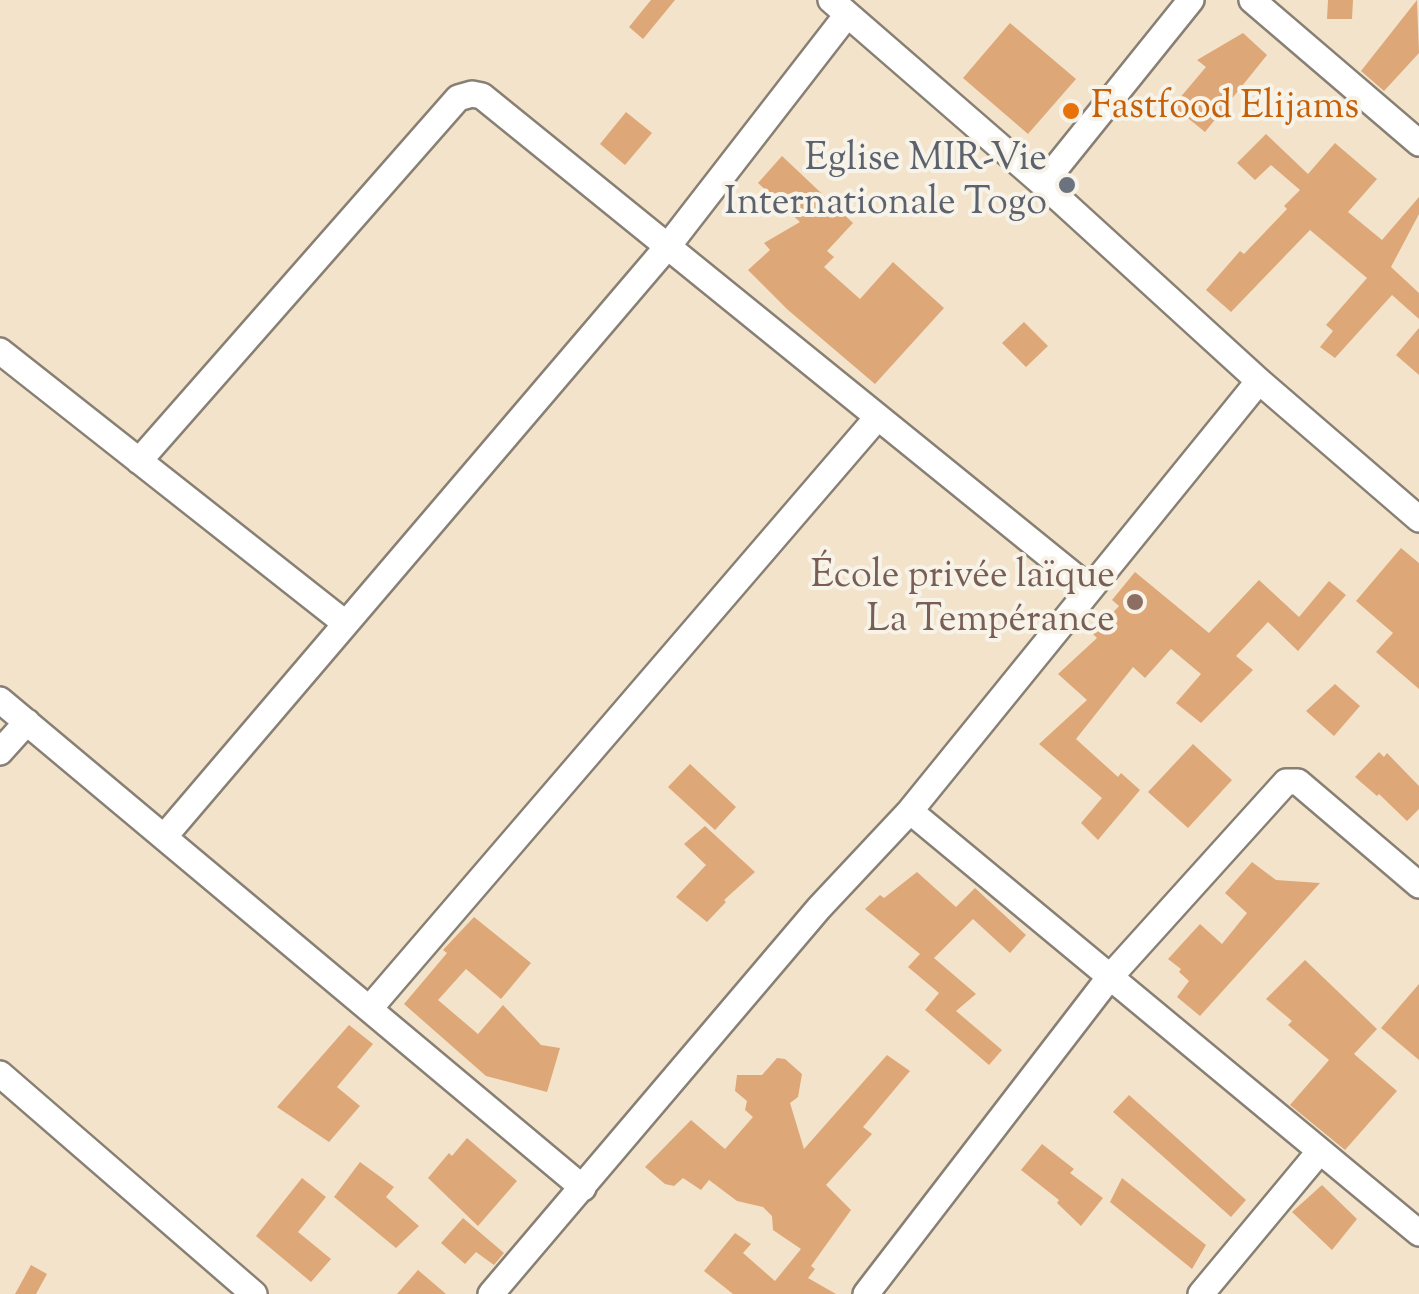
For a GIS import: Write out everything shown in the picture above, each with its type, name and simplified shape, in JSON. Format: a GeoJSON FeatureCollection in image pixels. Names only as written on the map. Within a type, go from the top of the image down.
{"type":"FeatureCollection","features":[{"type":"Feature","properties":{"kind":"street"},"geometry":{"type":"LineString","coordinates":[[1043,184],[1192,0]]}},
{"type":"Feature","properties":{"kind":"street"},"geometry":{"type":"LineString","coordinates":[[1252,0],[1419,143]]}},
{"type":"Feature","properties":{"kind":"street"},"geometry":{"type":"LineString","coordinates":[[164,837],[668,246],[839,7],[1419,518]]}},
{"type":"Feature","properties":{"kind":"street"},"geometry":{"type":"LineString","coordinates":[[139,461],[458,98],[466,94],[482,96],[1089,588]]}},
{"type":"Feature","properties":{"kind":"street"},"geometry":{"type":"LineString","coordinates":[[0,351],[345,624]]}},
{"type":"Feature","properties":{"kind":"street"},"geometry":{"type":"LineString","coordinates":[[491,1294],[819,908],[910,811],[1259,381]]}},
{"type":"Feature","properties":{"kind":"street"},"geometry":{"type":"LineString","coordinates":[[370,1008],[877,418]]}},
{"type":"Feature","properties":{"kind":"street"},"geometry":{"type":"LineString","coordinates":[[0,700],[583,1188]]}},
{"type":"Feature","properties":{"kind":"street"},"geometry":{"type":"LineString","coordinates":[[0,752],[27,722]]}},
{"type":"Feature","properties":{"kind":"street"},"geometry":{"type":"LineString","coordinates":[[866,1294],[1110,978],[1289,780],[1298,782],[1419,885]]}},
{"type":"Feature","properties":{"kind":"street"},"geometry":{"type":"LineString","coordinates":[[910,811],[1419,1233]]}},
{"type":"Feature","properties":{"kind":"street"},"geometry":{"type":"LineString","coordinates":[[0,1074],[252,1293]]}},
{"type":"Feature","properties":{"kind":"street"},"geometry":{"type":"LineString","coordinates":[[1200,1294],[1320,1151]]}},
{"type":"Feature","properties":{"kind":"building"},"geometry":{"type":"Polygon","coordinates":[[[651,0],[675,0],[643,39],[629,27],[651,0]]]}},
{"type":"Feature","properties":{"kind":"building"},"geometry":{"type":"Polygon","coordinates":[[[1328,0],[1353,0],[1352,19],[1327,19],[1328,0]]]}},
{"type":"Feature","properties":{"kind":"building"},"geometry":{"type":"Polygon","coordinates":[[[1417,0],[1419,53],[1384,91],[1361,71],[1417,0]]]}},
{"type":"Feature","properties":{"kind":"building"},"geometry":{"type":"Polygon","coordinates":[[[1010,23],[1076,79],[1028,134],[963,78],[1010,23]]]}},
{"type":"Feature","properties":{"kind":"building"},"geometry":{"type":"Polygon","coordinates":[[[1243,33],[1267,55],[1205,132],[1173,106],[1206,67],[1197,60],[1243,33]]]}},
{"type":"Feature","properties":{"kind":"building"},"geometry":{"type":"Polygon","coordinates":[[[626,112],[652,133],[625,165],[600,144],[626,112]]]}},
{"type":"Feature","properties":{"kind":"building"},"geometry":{"type":"Polygon","coordinates":[[[1266,134],[1308,174],[1335,143],[1377,179],[1348,212],[1382,240],[1419,197],[1419,214],[1391,267],[1419,293],[1419,319],[1392,295],[1335,358],[1320,347],[1333,331],[1326,325],[1367,278],[1310,230],[1231,312],[1206,290],[1240,251],[1244,254],[1287,209],[1284,206],[1300,190],[1271,165],[1255,180],[1237,163],[1266,134]]]}},
{"type":"Feature","properties":{"kind":"building"},"geometry":{"type":"Polygon","coordinates":[[[782,156],[853,223],[827,251],[834,257],[824,267],[860,299],[893,262],[944,308],[875,384],[788,310],[748,270],[770,250],[764,243],[800,222],[758,183],[782,156]]]}},
{"type":"Feature","properties":{"kind":"building"},"geometry":{"type":"Polygon","coordinates":[[[1024,322],[1048,346],[1026,367],[1002,343],[1024,322]]]}},
{"type":"Feature","properties":{"kind":"building"},"geometry":{"type":"Polygon","coordinates":[[[1419,328],[1419,375],[1396,355],[1419,328]]]}},
{"type":"Feature","properties":{"kind":"building"},"geometry":{"type":"Polygon","coordinates":[[[1401,548],[1419,563],[1419,689],[1376,652],[1393,633],[1356,601],[1401,548]]]}},
{"type":"Feature","properties":{"kind":"building"},"geometry":{"type":"Polygon","coordinates":[[[1135,572],[1209,633],[1259,580],[1299,617],[1329,581],[1346,595],[1298,651],[1268,622],[1236,656],[1253,670],[1201,723],[1176,703],[1201,674],[1171,649],[1145,678],[1133,667],[1076,739],[1118,777],[1121,773],[1140,790],[1098,840],[1081,823],[1102,798],[1039,744],[1087,700],[1058,674],[1097,638],[1093,634],[1119,606],[1112,600],[1135,572]]]}},
{"type":"Feature","properties":{"kind":"building"},"geometry":{"type":"Polygon","coordinates":[[[1335,684],[1360,706],[1334,736],[1306,711],[1335,684]]]}},
{"type":"Feature","properties":{"kind":"building"},"geometry":{"type":"Polygon","coordinates":[[[1193,744],[1232,780],[1188,828],[1148,792],[1193,744]]]}},
{"type":"Feature","properties":{"kind":"building"},"geometry":{"type":"Polygon","coordinates":[[[1379,752],[1384,757],[1387,753],[1419,786],[1419,809],[1407,821],[1355,777],[1379,752]]]}},
{"type":"Feature","properties":{"kind":"building"},"geometry":{"type":"Polygon","coordinates":[[[690,764],[736,807],[715,830],[668,787],[690,764]]]}},
{"type":"Feature","properties":{"kind":"building"},"geometry":{"type":"Polygon","coordinates":[[[705,826],[755,872],[707,922],[676,897],[706,865],[684,844],[705,826]]]}},
{"type":"Feature","properties":{"kind":"building"},"geometry":{"type":"Polygon","coordinates":[[[1252,862],[1276,880],[1320,883],[1200,1016],[1177,997],[1189,981],[1168,959],[1200,924],[1222,944],[1247,913],[1225,893],[1252,862]]]}},
{"type":"Feature","properties":{"kind":"building"},"geometry":{"type":"Polygon","coordinates":[[[917,872],[956,907],[975,888],[1026,935],[1010,953],[973,919],[934,958],[976,994],[956,1011],[1002,1050],[989,1065],[925,1010],[939,993],[908,967],[920,954],[865,909],[917,872]]]}},
{"type":"Feature","properties":{"kind":"building"},"geometry":{"type":"Polygon","coordinates":[[[474,917],[531,963],[501,999],[466,969],[438,1000],[478,1034],[503,1005],[541,1045],[560,1048],[547,1092],[486,1076],[404,1004],[447,953],[443,950],[474,917]]]}},
{"type":"Feature","properties":{"kind":"building"},"geometry":{"type":"Polygon","coordinates":[[[1305,960],[1377,1029],[1354,1054],[1397,1091],[1345,1150],[1290,1105],[1329,1060],[1288,1025],[1292,1021],[1266,999],[1305,960]]]}},
{"type":"Feature","properties":{"kind":"building"},"geometry":{"type":"Polygon","coordinates":[[[1419,984],[1419,1060],[1381,1028],[1419,984]]]}},
{"type":"Feature","properties":{"kind":"building"},"geometry":{"type":"Polygon","coordinates":[[[349,1025],[373,1044],[337,1087],[360,1106],[329,1142],[277,1107],[349,1025]]]}},
{"type":"Feature","properties":{"kind":"building"},"geometry":{"type":"Polygon","coordinates":[[[887,1055],[910,1071],[863,1127],[872,1134],[826,1185],[851,1210],[811,1266],[815,1269],[808,1278],[836,1294],[733,1294],[704,1271],[735,1233],[751,1244],[743,1253],[775,1281],[801,1249],[773,1230],[772,1216],[763,1207],[737,1201],[709,1180],[701,1190],[683,1178],[674,1186],[665,1184],[645,1167],[691,1120],[725,1149],[753,1117],[745,1110],[747,1101],[735,1091],[737,1075],[762,1075],[777,1058],[785,1059],[802,1074],[798,1097],[790,1103],[804,1149],[887,1055]]]}},
{"type":"Feature","properties":{"kind":"building"},"geometry":{"type":"Polygon","coordinates":[[[1129,1095],[1246,1200],[1231,1217],[1113,1112],[1129,1095]]]}},
{"type":"Feature","properties":{"kind":"building"},"geometry":{"type":"Polygon","coordinates":[[[467,1138],[517,1181],[478,1226],[428,1178],[467,1138]]]}},
{"type":"Feature","properties":{"kind":"building"},"geometry":{"type":"Polygon","coordinates":[[[1042,1144],[1074,1169],[1070,1173],[1103,1198],[1081,1226],[1057,1203],[1059,1200],[1021,1170],[1042,1144]]]}},
{"type":"Feature","properties":{"kind":"building"},"geometry":{"type":"Polygon","coordinates":[[[360,1162],[394,1187],[386,1197],[419,1226],[396,1248],[334,1197],[360,1162]]]}},
{"type":"Feature","properties":{"kind":"building"},"geometry":{"type":"Polygon","coordinates":[[[302,1178],[326,1197],[298,1232],[331,1259],[311,1282],[256,1236],[302,1178]]]}},
{"type":"Feature","properties":{"kind":"building"},"geometry":{"type":"Polygon","coordinates":[[[1122,1178],[1206,1245],[1192,1269],[1110,1202],[1122,1178]]]}},
{"type":"Feature","properties":{"kind":"building"},"geometry":{"type":"Polygon","coordinates":[[[1322,1185],[1357,1219],[1332,1250],[1292,1212],[1322,1185]]]}},
{"type":"Feature","properties":{"kind":"building"},"geometry":{"type":"Polygon","coordinates":[[[463,1218],[504,1253],[494,1265],[476,1252],[465,1264],[441,1243],[463,1218]]]}},
{"type":"Feature","properties":{"kind":"building"},"geometry":{"type":"Polygon","coordinates":[[[31,1265],[47,1274],[36,1294],[15,1294],[31,1265]]]}},
{"type":"Feature","properties":{"kind":"building"},"geometry":{"type":"Polygon","coordinates":[[[418,1270],[446,1294],[397,1294],[418,1270]]]}},
{"type":"Feature","properties":{"kind":"place","name":"Fastfood Elijams"},"geometry":{"type":"Point","coordinates":[1071,111]}},
{"type":"Feature","properties":{"kind":"place","name":"Eglise MIR-Vie Internationale Togo"},"geometry":{"type":"Point","coordinates":[1067,185]}},
{"type":"Feature","properties":{"kind":"place","name":"École privée laïque La Tempérance"},"geometry":{"type":"Point","coordinates":[1135,602]}}]}
